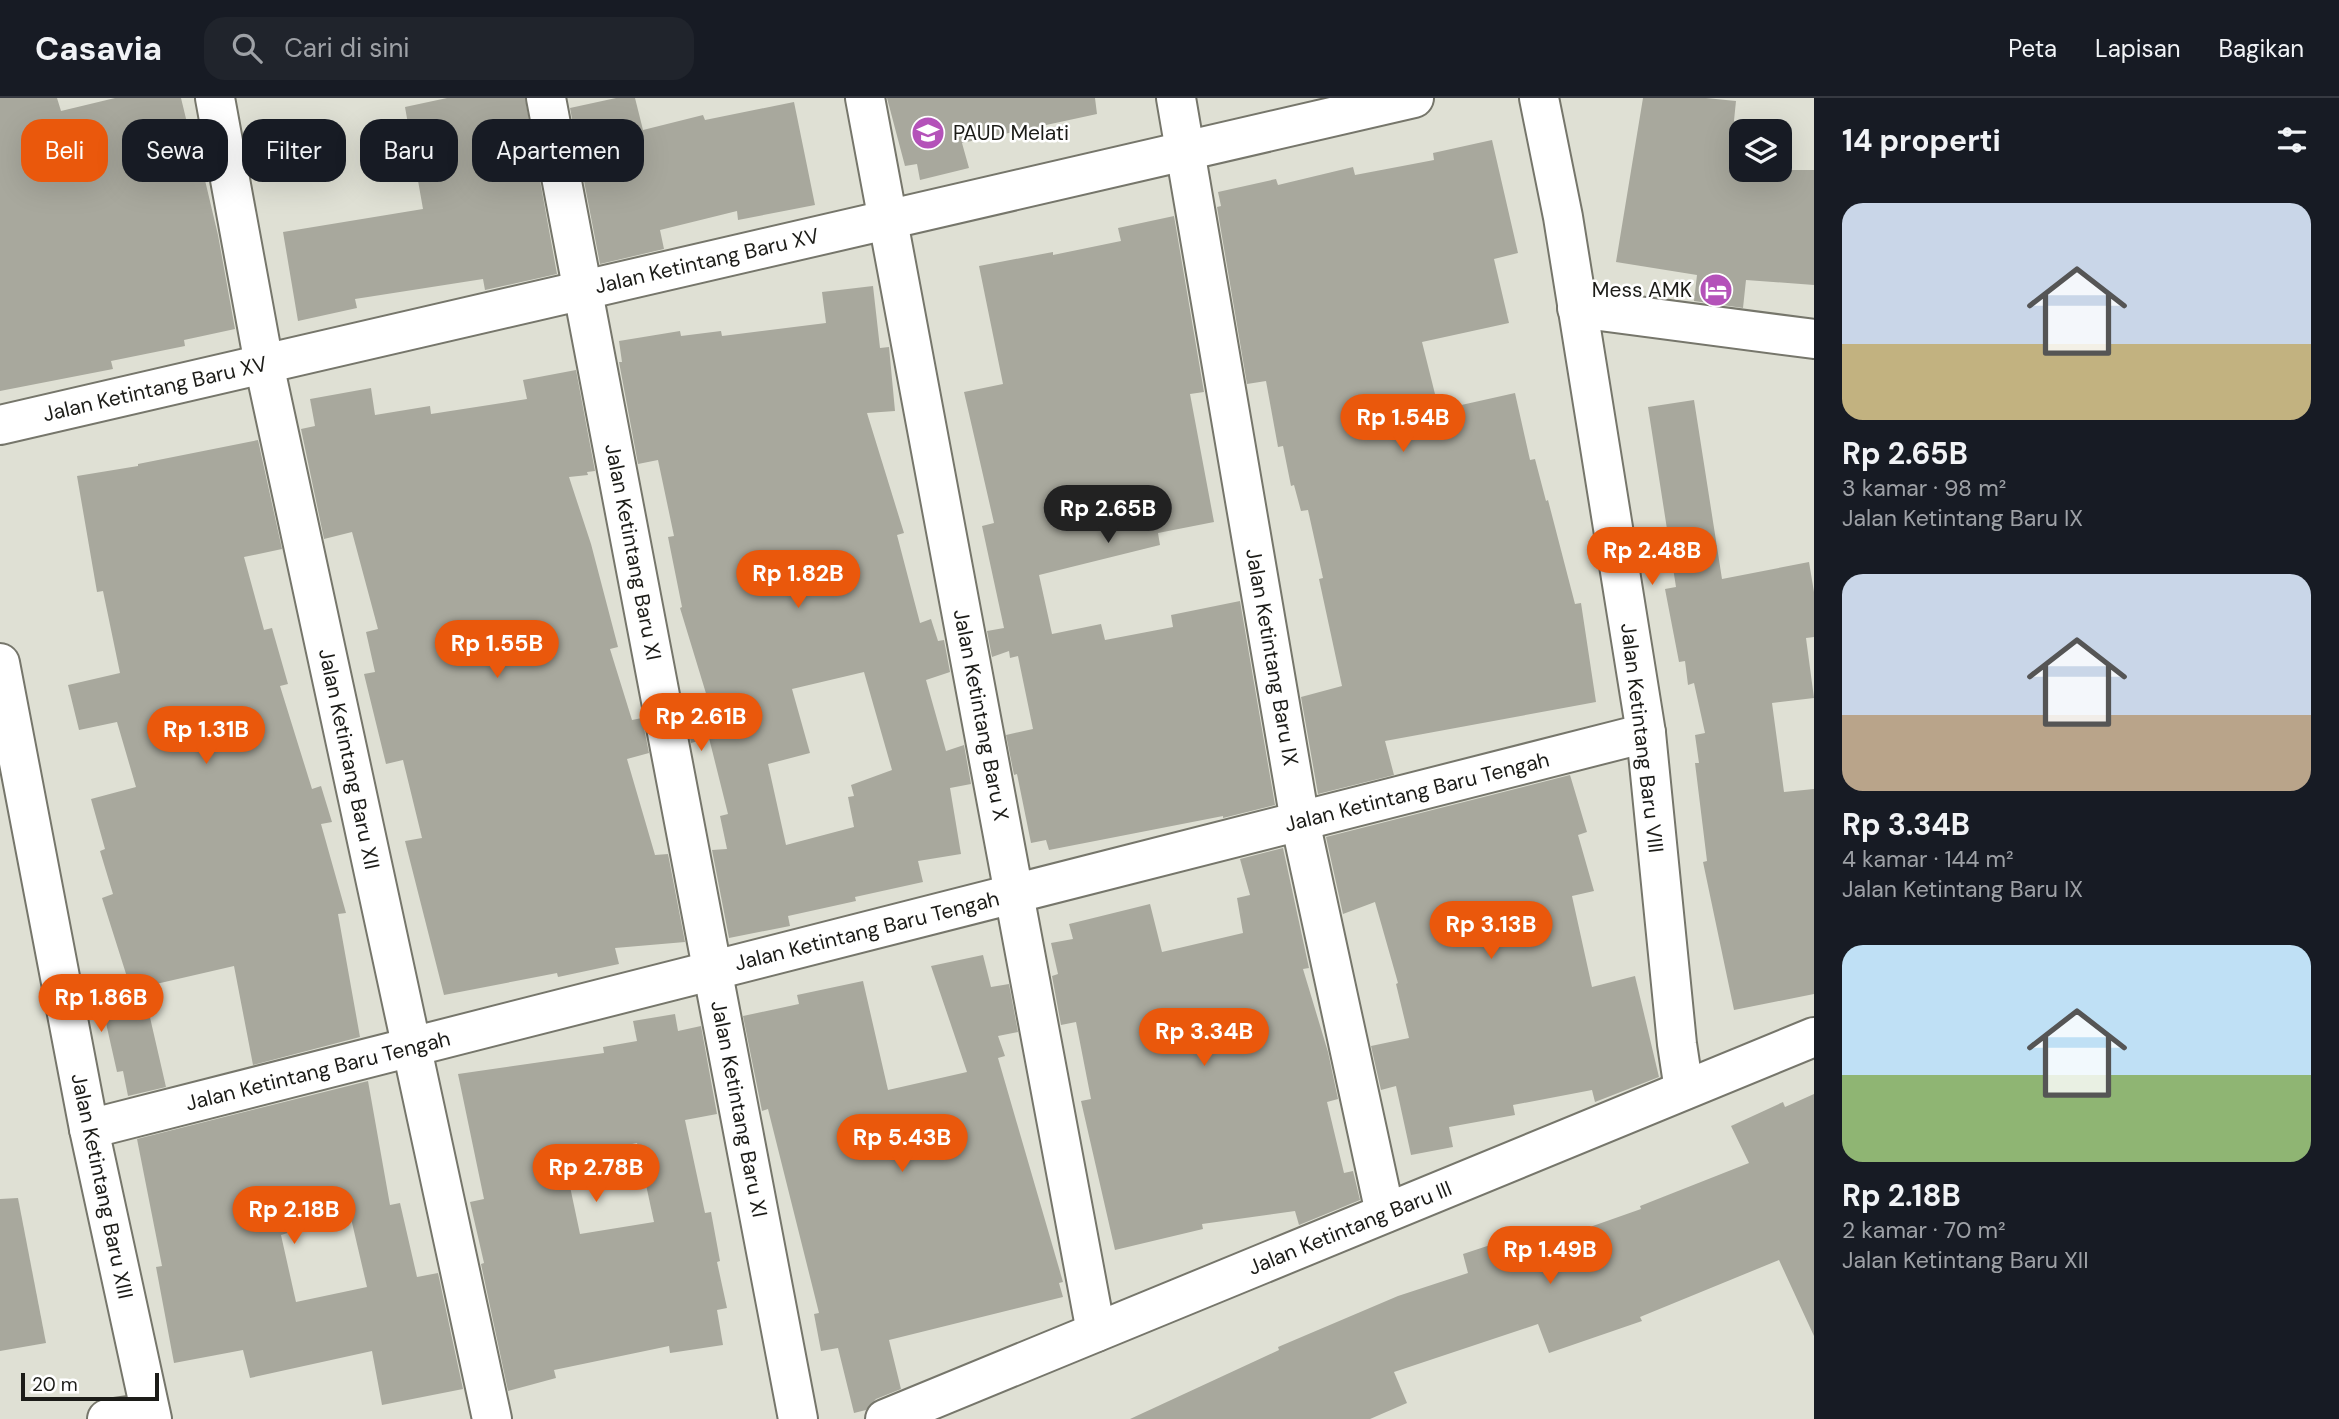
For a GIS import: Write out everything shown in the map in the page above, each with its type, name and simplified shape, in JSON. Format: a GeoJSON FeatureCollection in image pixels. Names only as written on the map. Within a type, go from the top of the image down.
{"type":"FeatureCollection","features":[{"type":"Feature","properties":{"kind":"street","name":"Jalan Ketintang Baru XII"},"geometry":{"type":"LineString","coordinates":[[215,98],[264,364],[492,1419]]}},
{"type":"Feature","properties":{"kind":"street","name":"Jalan Ketintang Baru XI"},"geometry":{"type":"LineString","coordinates":[[546,98],[799,1419]]}},
{"type":"Feature","properties":{"kind":"street","name":"Jalan Ketintang Baru X"},"geometry":{"type":"LineString","coordinates":[[865,98],[1096,1332]]}},
{"type":"Feature","properties":{"kind":"street","name":"Jalan Ketintang Baru IX"},"geometry":{"type":"LineString","coordinates":[[1177,98],[1300,821],[1385,1213]]}},
{"type":"Feature","properties":{"kind":"street","name":"Jalan Ketintang Baru XV"},"geometry":{"type":"LineString","coordinates":[[0,425],[1414,98]]}},
{"type":"Feature","properties":{"kind":"street","name":"Jalan Ketintang Baru VIII"},"geometry":{"type":"LineString","coordinates":[[1539,98],[1563,217],[1646,733],[1684,1090]]}},
{"type":"Feature","properties":{"kind":"street"},"geometry":{"type":"LineString","coordinates":[[1577,308],[1814,339]]}},
{"type":"Feature","properties":{"kind":"street","name":"Jalan Ketintang Baru XIII"},"geometry":{"type":"LineString","coordinates":[[0,663],[15,824],[89,1129],[151,1416]]}},
{"type":"Feature","properties":{"kind":"street","name":"Jalan Ketintang Baru Tengah"},"geometry":{"type":"LineString","coordinates":[[89,1129],[1646,733]]}},
{"type":"Feature","properties":{"kind":"street","name":"Jalan Ketintang Baru III"},"geometry":{"type":"LineString","coordinates":[[886,1419],[1814,1037]]}},
{"type":"Feature","properties":{"kind":"street"},"geometry":{"type":"LineString","coordinates":[[107,1419],[151,1416]]}},
{"type":"Feature","properties":{"kind":"building"},"geometry":{"type":"Polygon","coordinates":[[[0,98],[57,98],[61,111],[115,98],[181,98],[186,119],[122,119],[122,182],[205,182],[235,329],[184,340],[185,346],[111,361],[113,369],[0,391],[0,98]]]}},
{"type":"Feature","properties":{"kind":"building"},"geometry":{"type":"Polygon","coordinates":[[[447,98],[525,98],[529,119],[472,119],[472,182],[540,182],[557,274],[485,290],[483,279],[355,299],[357,308],[298,321],[283,232],[423,209],[418,182],[458,182],[458,119],[407,119],[405,107],[447,98]]]}},
{"type":"Feature","properties":{"kind":"building"},"geometry":{"type":"Polygon","coordinates":[[[616,98],[635,98],[640,119],[572,119],[570,108],[616,98]]]}},
{"type":"Feature","properties":{"kind":"building"},"geometry":{"type":"Polygon","coordinates":[[[887,98],[1095,98],[1097,114],[962,143],[969,168],[920,180],[917,164],[905,166],[887,98]]]}},
{"type":"Feature","properties":{"kind":"building"},"geometry":{"type":"Polygon","coordinates":[[[1643,98],[1736,101],[1734,119],[1729,119],[1729,182],[1792,182],[1792,170],[1814,170],[1814,285],[1746,280],[1743,308],[1694,301],[1697,275],[1616,262],[1643,98]]]}},
{"type":"Feature","properties":{"kind":"building"},"geometry":{"type":"Polygon","coordinates":[[[794,102],[815,205],[738,220],[737,211],[660,230],[664,249],[600,264],[584,182],[644,182],[644,130],[703,115],[705,120],[794,102]]]}},
{"type":"Feature","properties":{"kind":"building"},"geometry":{"type":"Polygon","coordinates":[[[1492,140],[1518,253],[1494,259],[1509,323],[1422,342],[1439,410],[1515,393],[1530,460],[1535,459],[1546,501],[1548,500],[1575,604],[1581,603],[1596,702],[1385,741],[1394,775],[1318,794],[1301,697],[1342,686],[1319,579],[1323,578],[1308,510],[1301,511],[1294,485],[1291,486],[1283,446],[1278,447],[1266,381],[1247,384],[1217,207],[1221,206],[1218,192],[1276,179],[1278,185],[1353,167],[1355,175],[1434,160],[1433,153],[1492,140]]]}},
{"type":"Feature","properties":{"kind":"building"},"geometry":{"type":"Polygon","coordinates":[[[1174,216],[1204,392],[1190,394],[1214,522],[1158,533],[1160,545],[1039,575],[1052,634],[1101,624],[1105,640],[1173,627],[1171,615],[1240,601],[1275,805],[1223,818],[1049,850],[1046,840],[1031,843],[1006,735],[1033,729],[1018,656],[1010,658],[1009,651],[992,657],[987,631],[1004,628],[982,526],[994,523],[964,392],[1003,384],[979,266],[1121,241],[1118,228],[1174,216]]]}},
{"type":"Feature","properties":{"kind":"building"},"geometry":{"type":"Polygon","coordinates":[[[873,286],[880,348],[889,347],[895,411],[867,413],[904,533],[897,535],[920,623],[931,619],[938,641],[944,640],[950,672],[926,680],[946,751],[964,745],[971,784],[950,788],[961,854],[918,861],[923,882],[788,916],[790,926],[729,938],[712,850],[727,849],[720,816],[728,814],[709,738],[691,743],[684,707],[708,700],[680,608],[682,607],[668,537],[674,536],[658,460],[638,464],[619,362],[622,362],[619,341],[680,331],[681,336],[721,331],[722,336],[826,323],[822,292],[873,286]],[[864,672],[792,689],[810,753],[768,764],[786,845],[854,827],[848,797],[854,796],[851,785],[892,770],[864,672]]]}},
{"type":"Feature","properties":{"kind":"building"},"geometry":{"type":"Polygon","coordinates":[[[576,370],[595,471],[587,472],[588,475],[569,477],[591,544],[618,647],[610,649],[632,720],[642,718],[649,753],[627,759],[655,855],[668,854],[685,942],[615,948],[619,964],[558,977],[557,973],[444,995],[405,841],[422,838],[403,760],[386,764],[364,674],[375,672],[366,632],[378,629],[352,532],[324,539],[301,429],[315,426],[310,399],[371,388],[375,415],[430,406],[431,414],[527,399],[523,380],[576,370]]]}},
{"type":"Feature","properties":{"kind":"building"},"geometry":{"type":"Polygon","coordinates":[[[1694,400],[1722,579],[1809,562],[1814,592],[1814,637],[1806,638],[1814,698],[1772,703],[1784,792],[1814,789],[1814,994],[1734,1010],[1703,862],[1707,861],[1695,763],[1699,763],[1695,735],[1705,733],[1694,683],[1688,685],[1685,661],[1679,662],[1665,589],[1676,587],[1648,407],[1694,400]]]}},
{"type":"Feature","properties":{"kind":"building"},"geometry":{"type":"Polygon","coordinates":[[[258,440],[282,549],[244,557],[264,630],[272,628],[288,684],[280,686],[312,789],[321,786],[332,822],[321,824],[346,913],[338,914],[360,1037],[253,1065],[234,966],[143,987],[166,1087],[128,1096],[123,1071],[117,1072],[97,983],[127,977],[102,898],[113,894],[100,851],[105,849],[91,799],[136,787],[117,722],[79,730],[68,685],[120,673],[103,591],[97,592],[77,476],[258,440]]]}},
{"type":"Feature","properties":{"kind":"building"},"geometry":{"type":"Polygon","coordinates":[[[1570,775],[1587,832],[1578,835],[1594,891],[1572,896],[1592,987],[1635,976],[1659,1077],[1595,1102],[1592,1090],[1513,1105],[1515,1115],[1449,1127],[1453,1147],[1411,1155],[1396,1086],[1381,1090],[1371,1046],[1409,1038],[1396,984],[1398,983],[1375,902],[1343,914],[1326,837],[1570,775]]]}},
{"type":"Feature","properties":{"kind":"building"},"geometry":{"type":"Polygon","coordinates":[[[1283,848],[1309,968],[1303,969],[1328,1052],[1338,1099],[1327,1102],[1344,1173],[1353,1171],[1360,1200],[1299,1225],[1295,1211],[1202,1224],[1203,1229],[1115,1250],[1081,1101],[1091,1099],[1076,1022],[1061,1025],[1052,976],[1058,974],[1051,943],[1073,939],[1069,924],[1150,904],[1162,952],[1243,933],[1237,898],[1250,895],[1240,859],[1283,848]]]}},
{"type":"Feature","properties":{"kind":"building"},"geometry":{"type":"Polygon","coordinates":[[[983,955],[991,987],[1009,984],[1018,1032],[998,1036],[1005,1056],[998,1058],[1063,1282],[1059,1283],[1063,1297],[889,1340],[901,1389],[876,1399],[866,1410],[854,1413],[838,1348],[821,1351],[814,1314],[819,1313],[768,1109],[762,1111],[743,1016],[799,1004],[797,995],[863,981],[888,1090],[967,1072],[931,966],[983,955]]]}},
{"type":"Feature","properties":{"kind":"building"},"geometry":{"type":"Polygon","coordinates":[[[675,1014],[678,1031],[701,1026],[717,1114],[685,1120],[705,1213],[711,1212],[720,1261],[717,1262],[727,1308],[717,1310],[723,1345],[670,1353],[669,1346],[554,1370],[556,1378],[508,1391],[470,1202],[484,1199],[458,1074],[604,1053],[603,1047],[637,1041],[633,1021],[675,1014]],[[637,1143],[564,1158],[580,1234],[654,1222],[637,1143]]]}},
{"type":"Feature","properties":{"kind":"building"},"geometry":{"type":"Polygon","coordinates":[[[368,1081],[390,1205],[400,1203],[417,1277],[438,1273],[463,1389],[382,1405],[372,1351],[250,1378],[243,1350],[174,1363],[156,1267],[162,1266],[137,1139],[368,1081]],[[350,1214],[281,1235],[296,1302],[367,1287],[350,1214]]]}},
{"type":"Feature","properties":{"kind":"building"},"geometry":{"type":"Polygon","coordinates":[[[1814,1094],[1814,1336],[1779,1260],[1640,1317],[1642,1321],[1549,1353],[1538,1324],[1394,1372],[1407,1403],[1370,1419],[1130,1419],[1279,1350],[1278,1347],[1398,1296],[1468,1273],[1463,1254],[1548,1226],[1553,1240],[1641,1209],[1640,1206],[1749,1163],[1731,1126],[1783,1102],[1785,1107],[1814,1094]]]}},
{"type":"Feature","properties":{"kind":"building"},"geometry":{"type":"Polygon","coordinates":[[[18,1198],[46,1343],[0,1351],[0,1199],[18,1198]]]}},
{"type":"Feature","properties":{"kind":"place","name":"PAUD Melati"},"geometry":{"type":"Point","coordinates":[928,133]}},
{"type":"Feature","properties":{"kind":"place","name":"Mess AMK"},"geometry":{"type":"Point","coordinates":[1716,290]}}]}
